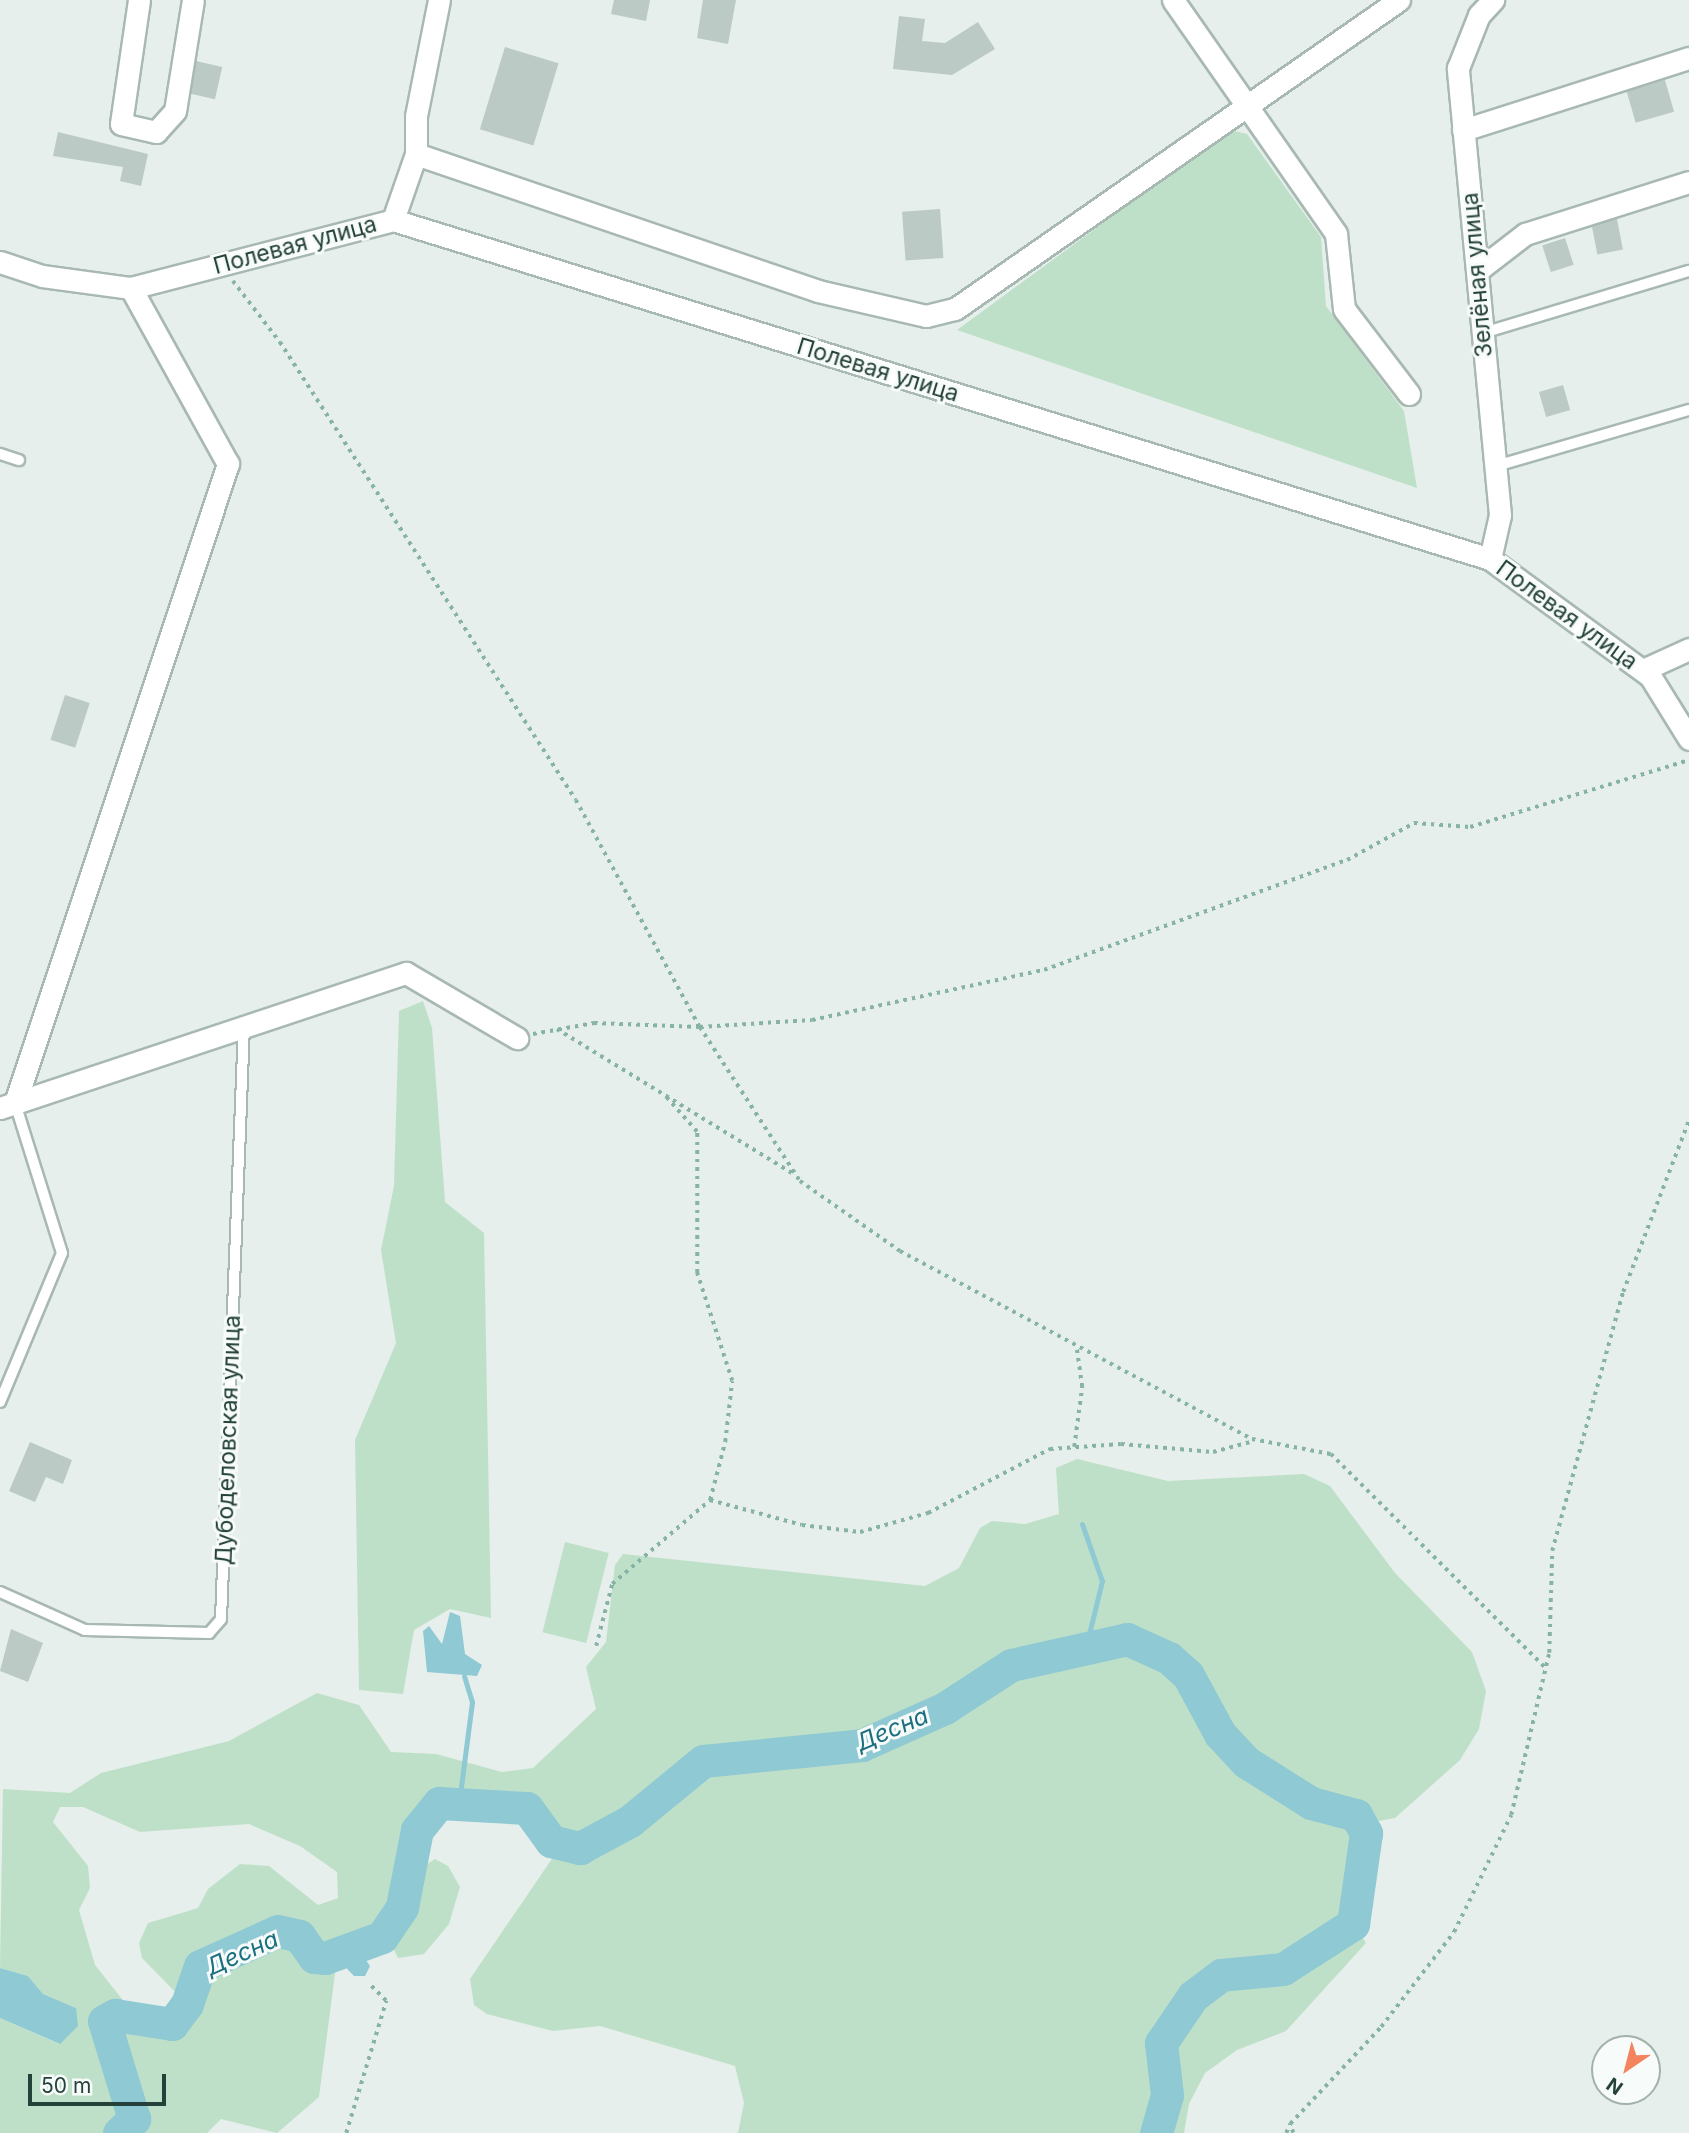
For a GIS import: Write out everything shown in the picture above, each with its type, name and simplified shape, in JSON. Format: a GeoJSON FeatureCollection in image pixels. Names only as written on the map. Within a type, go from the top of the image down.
{"type":"FeatureCollection","features":[{"type":"Feature","properties":{"kind":"street"},"geometry":{"type":"LineString","coordinates":[[139,0],[121,124],[156,132],[175,111],[194,0]]}},
{"type":"Feature","properties":{"kind":"street"},"geometry":{"type":"LineString","coordinates":[[393,220],[416,155],[416,116],[439,0]]}},
{"type":"Feature","properties":{"kind":"street"},"geometry":{"type":"LineString","coordinates":[[1173,0],[1249,105],[1336,234],[1344,309],[1409,394]]}},
{"type":"Feature","properties":{"kind":"street"},"geometry":{"type":"LineString","coordinates":[[416,155],[818,291],[926,316],[956,309],[1399,0]]}},
{"type":"Feature","properties":{"kind":"street","name":"Зелёная улица"},"geometry":{"type":"LineString","coordinates":[[1490,559],[1500,515],[1458,68],[1479,15],[1493,0]]}},
{"type":"Feature","properties":{"kind":"street"},"geometry":{"type":"LineString","coordinates":[[1463,130],[1689,58]]}},
{"type":"Feature","properties":{"kind":"street"},"geometry":{"type":"LineString","coordinates":[[1477,271],[1525,234],[1689,181]]}},
{"type":"Feature","properties":{"kind":"street","name":"Полевая улица"},"geometry":{"type":"LineString","coordinates":[[0,262],[41,276],[131,288],[393,220],[1490,559],[1643,670],[1689,739]]}},
{"type":"Feature","properties":{"kind":"street"},"geometry":{"type":"LineString","coordinates":[[7,1106],[228,464],[131,288]]}},
{"type":"Feature","properties":{"kind":"street"},"geometry":{"type":"LineString","coordinates":[[1643,670],[1689,649]]}},
{"type":"Feature","properties":{"kind":"street"},"geometry":{"type":"LineString","coordinates":[[7,1106],[406,973],[517,1038]]}},
{"type":"Feature","properties":{"kind":"lane"},"geometry":{"type":"LineString","coordinates":[[1482,333],[1689,271]]}},
{"type":"Feature","properties":{"kind":"lane"},"geometry":{"type":"LineString","coordinates":[[1496,466],[1689,410]]}},
{"type":"Feature","properties":{"kind":"lane"},"geometry":{"type":"LineString","coordinates":[[0,454],[19,460]]}},
{"type":"Feature","properties":{"kind":"lane","name":"Дубоделовская улица"},"geometry":{"type":"LineString","coordinates":[[0,1592],[85,1630],[209,1633],[221,1619],[244,1026]]}},
{"type":"Feature","properties":{"kind":"lane"},"geometry":{"type":"LineString","coordinates":[[0,1402],[62,1254],[7,1106]]}},
{"type":"Feature","properties":{"kind":"path"},"geometry":{"type":"LineString","coordinates":[[220,265],[280,342],[576,800],[701,1027],[797,1176]]}},
{"type":"Feature","properties":{"kind":"path"},"geometry":{"type":"LineString","coordinates":[[517,1038],[557,1029],[701,1027],[812,1020],[1044,970],[1347,860],[1414,822],[1470,827],[1689,760]]}},
{"type":"Feature","properties":{"kind":"path"},"geometry":{"type":"LineString","coordinates":[[557,1029],[797,1176],[900,1251],[1257,1440],[1331,1454],[1545,1667]]}},
{"type":"Feature","properties":{"kind":"path"},"geometry":{"type":"LineString","coordinates":[[596,1646],[612,1584],[710,1500],[732,1381],[697,1273],[697,1132],[665,1096]]}},
{"type":"Feature","properties":{"kind":"path"},"geometry":{"type":"LineString","coordinates":[[1286,2133],[1290,2124],[1381,2027],[1454,1932],[1511,1815],[1545,1667],[1552,1551],[1623,1292],[1689,1120]]}},
{"type":"Feature","properties":{"kind":"path"},"geometry":{"type":"LineString","coordinates":[[1074,1447],[1082,1387],[1076,1345]]}},
{"type":"Feature","properties":{"kind":"path"},"geometry":{"type":"LineString","coordinates":[[710,1500],[802,1525],[860,1532],[928,1513],[1050,1448],[1213,1452],[1257,1440]]}},
{"type":"Feature","properties":{"kind":"path"},"geometry":{"type":"LineString","coordinates":[[346,2133],[386,2001],[369,1984]]}},
{"type":"Feature","properties":{"kind":"path"},"geometry":{"type":"LineString","coordinates":[[1290,2124],[1293,2133]]}},
{"type":"Feature","properties":{"kind":"green space"},"geometry":{"type":"Polygon","coordinates":[[[1230,130],[1247,134],[1321,237],[1326,306],[1404,411],[1417,488],[957,330],[1230,130]]]}},
{"type":"Feature","properties":{"kind":"green space"},"geometry":{"type":"Polygon","coordinates":[[[423,1001],[432,1028],[445,1202],[484,1233],[491,1618],[450,1609],[414,1630],[403,1694],[359,1690],[355,1440],[396,1343],[381,1250],[394,1186],[399,1011],[423,1001]]]}},
{"type":"Feature","properties":{"kind":"green space"},"geometry":{"type":"Polygon","coordinates":[[[1077,1459],[1168,1481],[1304,1474],[1330,1486],[1395,1573],[1472,1652],[1486,1691],[1479,1729],[1460,1760],[1395,1818],[1362,1824],[1366,1844],[1353,1923],[1366,1943],[1286,2031],[1237,2050],[1205,2073],[1189,2104],[1184,2133],[738,2133],[744,2103],[735,2066],[600,2026],[553,2031],[487,2014],[474,2005],[470,1979],[560,1847],[527,1808],[484,1801],[439,1803],[430,1810],[414,1841],[402,1908],[382,1937],[337,1958],[319,2097],[277,2133],[221,2119],[207,2133],[0,2133],[0,2018],[59,2044],[76,2008],[43,1994],[28,1976],[0,1968],[3,1789],[70,1793],[101,1773],[229,1741],[317,1693],[359,1705],[391,1752],[436,1754],[502,1772],[533,1768],[596,1709],[586,1667],[606,1642],[615,1565],[623,1554],[925,1586],[959,1568],[980,1528],[992,1521],[1025,1524],[1059,1514],[1056,1468],[1077,1459]],[[60,1807],[53,1822],[88,1866],[90,1888],[79,1910],[95,1965],[137,2018],[172,2024],[187,2004],[142,1958],[139,1943],[148,1923],[198,1908],[208,1889],[240,1864],[269,1866],[318,1905],[338,1898],[337,1872],[300,1846],[249,1824],[140,1832],[83,1807],[60,1807]]]}},
{"type":"Feature","properties":{"kind":"green space"},"geometry":{"type":"Polygon","coordinates":[[[565,1542],[609,1553],[586,1643],[543,1632],[565,1542]]]}},
{"type":"Feature","properties":{"kind":"green space"},"geometry":{"type":"Polygon","coordinates":[[[435,1859],[448,1866],[460,1887],[449,1924],[424,1954],[398,1958],[390,1942],[414,1901],[415,1872],[435,1859]]]}},
{"type":"Feature","properties":{"kind":"water"},"geometry":{"type":"Polygon","coordinates":[[[450,1612],[460,1616],[465,1654],[482,1665],[477,1676],[427,1672],[423,1631],[429,1626],[442,1644],[450,1612]]]}},
{"type":"Feature","properties":{"kind":"water"},"geometry":{"type":"Polygon","coordinates":[[[359,1950],[370,1966],[365,1976],[354,1976],[337,1958],[359,1950]]]}},
{"type":"Feature","properties":{"kind":"water"},"geometry":{"type":"Polygon","coordinates":[[[0,1968],[28,1976],[43,1994],[76,2008],[78,2026],[60,2044],[0,2018],[0,1968]]]}},
{"type":"Feature","properties":{"kind":"building"},"geometry":{"type":"Polygon","coordinates":[[[614,0],[650,0],[646,21],[611,14],[614,0]]]}},
{"type":"Feature","properties":{"kind":"building"},"geometry":{"type":"Polygon","coordinates":[[[703,0],[736,0],[728,44],[697,38],[703,0]]]}},
{"type":"Feature","properties":{"kind":"building"},"geometry":{"type":"Polygon","coordinates":[[[899,16],[925,19],[922,41],[945,43],[978,22],[995,49],[952,75],[893,69],[899,16]]]}},
{"type":"Feature","properties":{"kind":"building"},"geometry":{"type":"Polygon","coordinates":[[[505,47],[559,63],[533,146],[480,129],[505,47]]]}},
{"type":"Feature","properties":{"kind":"building"},"geometry":{"type":"Polygon","coordinates":[[[196,61],[222,67],[215,99],[189,93],[196,61]]]}},
{"type":"Feature","properties":{"kind":"building"},"geometry":{"type":"Polygon","coordinates":[[[1665,80],[1674,112],[1636,123],[1627,91],[1665,80]]]}},
{"type":"Feature","properties":{"kind":"building"},"geometry":{"type":"Polygon","coordinates":[[[58,132],[148,154],[141,186],[120,181],[123,167],[53,156],[58,132]]]}},
{"type":"Feature","properties":{"kind":"building"},"geometry":{"type":"Polygon","coordinates":[[[940,209],[943,258],[906,261],[902,212],[940,209]]]}},
{"type":"Feature","properties":{"kind":"building"},"geometry":{"type":"Polygon","coordinates":[[[1617,219],[1623,249],[1597,254],[1591,224],[1617,219]]]}},
{"type":"Feature","properties":{"kind":"building"},"geometry":{"type":"Polygon","coordinates":[[[1565,238],[1574,265],[1551,272],[1542,245],[1565,238]]]}},
{"type":"Feature","properties":{"kind":"building"},"geometry":{"type":"Polygon","coordinates":[[[1563,385],[1570,410],[1546,417],[1539,392],[1563,385]]]}},
{"type":"Feature","properties":{"kind":"building"},"geometry":{"type":"Polygon","coordinates":[[[65,695],[90,703],[75,748],[50,740],[65,695]]]}},
{"type":"Feature","properties":{"kind":"building"},"geometry":{"type":"Polygon","coordinates":[[[30,1442],[72,1460],[63,1484],[46,1477],[35,1502],[9,1491],[30,1442]]]}},
{"type":"Feature","properties":{"kind":"building"},"geometry":{"type":"Polygon","coordinates":[[[11,1629],[43,1643],[28,1682],[0,1671],[11,1629]]]}},
{"type":"Feature","properties":{"kind":"waterway"},"geometry":{"type":"LineString","coordinates":[[1082,1524],[1102,1581],[1086,1646]]}},
{"type":"Feature","properties":{"kind":"waterway","name":"Десна"},"geometry":{"type":"LineString","coordinates":[[119,2133],[134,2119],[104,2021],[115,2015],[172,2024],[187,2004],[200,1966],[278,1931],[299,1936],[314,1957],[325,1958],[382,1937],[402,1907],[417,1830],[439,1803],[527,1808],[551,1841],[580,1848],[630,1821],[703,1761],[862,1745],[945,1708],[1011,1665],[1127,1639],[1169,1658],[1188,1675],[1220,1734],[1246,1762],[1311,1803],[1356,1815],[1366,1833],[1353,1924],[1283,1969],[1221,1975],[1193,1996],[1161,2043],[1167,2095],[1156,2133]]}},
{"type":"Feature","properties":{"kind":"waterway"},"geometry":{"type":"LineString","coordinates":[[459,1802],[472,1702],[464,1676]]}}]}
